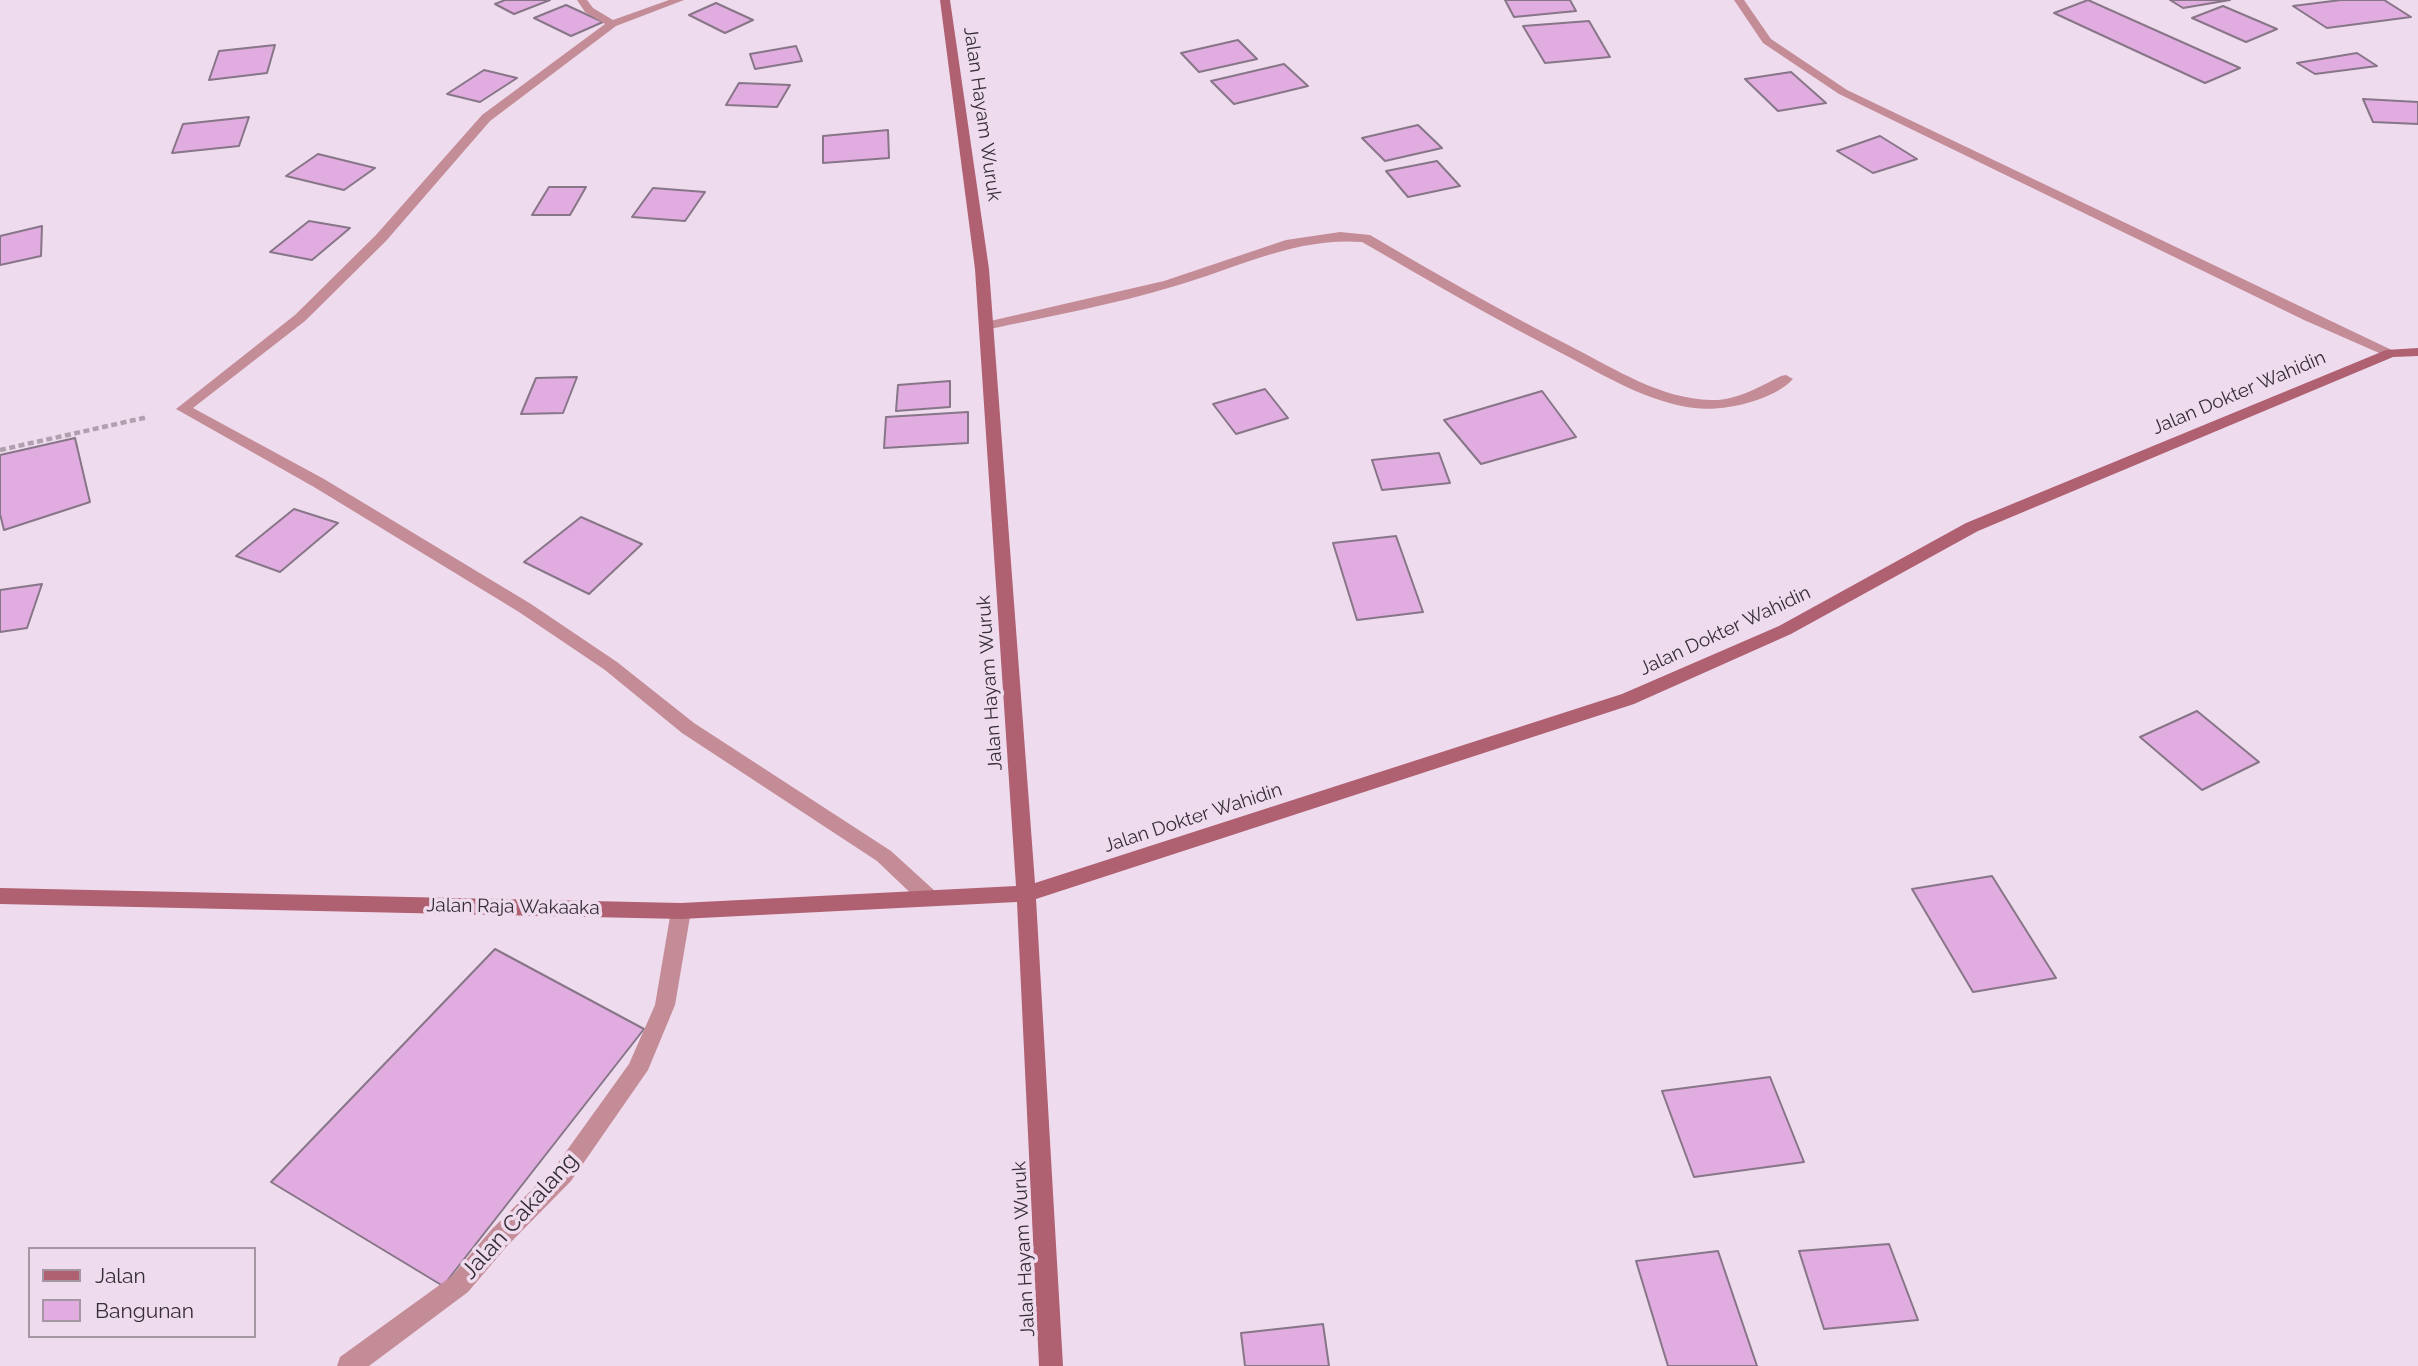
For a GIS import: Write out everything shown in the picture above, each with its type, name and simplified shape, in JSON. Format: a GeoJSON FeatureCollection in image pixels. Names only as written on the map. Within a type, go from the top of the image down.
{"type":"FeatureCollection","features":[{"type":"Feature","properties":{"kind":"street"},"geometry":{"type":"LineString","coordinates":[[582,0],[589,10],[612,24]]}},
{"type":"Feature","properties":{"kind":"street"},"geometry":{"type":"LineString","coordinates":[[679,0],[612,24],[486,118],[421,188],[380,239],[300,318],[183,409],[319,483],[525,608],[611,666],[688,729],[884,856],[929,898]]}},
{"type":"Feature","properties":{"kind":"street","name":"Jalan Hayam Wuruk"},"geometry":{"type":"LineString","coordinates":[[945,0],[982,269],[1026,894],[1051,1366]]}},
{"type":"Feature","properties":{"kind":"street"},"geometry":{"type":"LineString","coordinates":[[1739,0],[1767,41],[1843,92],[2309,317],[2391,353]]}},
{"type":"Feature","properties":{"kind":"street"},"geometry":{"type":"LineString","coordinates":[[986,326],[1169,284],[1272,250],[1341,234],[1365,238],[1500,316],[1638,387],[1676,400],[1713,405],[1742,400],[1786,379]]}},
{"type":"Feature","properties":{"kind":"street","name":"Jalan Dokter Wahidin"},"geometry":{"type":"LineString","coordinates":[[1026,894],[1628,699],[1785,631],[1972,527],[2391,353],[2418,352]]}},
{"type":"Feature","properties":{"kind":"street","name":"Jalan Raja Wakaaka"},"geometry":{"type":"LineString","coordinates":[[0,896],[681,911],[1026,894]]}},
{"type":"Feature","properties":{"kind":"street","name":"Jalan Cakalang"},"geometry":{"type":"LineString","coordinates":[[349,1366],[460,1284],[500,1237],[563,1174],[637,1070],[665,1005],[681,911]]}},
{"type":"Feature","properties":{"kind":"path"},"geometry":{"type":"LineString","coordinates":[[0,450],[183,409]]}},
{"type":"Feature","properties":{"kind":"building"},"geometry":{"type":"Polygon","coordinates":[[[505,0],[550,0],[514,14],[495,4],[505,0]]]}},
{"type":"Feature","properties":{"kind":"building"},"geometry":{"type":"Polygon","coordinates":[[[1505,0],[1570,0],[1576,11],[1514,17],[1505,0]]]}},
{"type":"Feature","properties":{"kind":"building"},"geometry":{"type":"Polygon","coordinates":[[[2088,0],[2240,68],[2205,83],[2054,13],[2088,0]]]}},
{"type":"Feature","properties":{"kind":"building"},"geometry":{"type":"Polygon","coordinates":[[[2170,0],[2230,0],[2183,8],[2170,0]]]}},
{"type":"Feature","properties":{"kind":"building"},"geometry":{"type":"Polygon","coordinates":[[[2341,0],[2384,0],[2411,17],[2327,28],[2293,6],[2341,0]]]}},
{"type":"Feature","properties":{"kind":"building"},"geometry":{"type":"Polygon","coordinates":[[[716,3],[753,20],[725,33],[689,15],[716,3]]]}},
{"type":"Feature","properties":{"kind":"building"},"geometry":{"type":"Polygon","coordinates":[[[566,5],[603,22],[571,36],[534,18],[566,5]]]}},
{"type":"Feature","properties":{"kind":"building"},"geometry":{"type":"Polygon","coordinates":[[[2223,6],[2277,29],[2246,42],[2192,18],[2223,6]]]}},
{"type":"Feature","properties":{"kind":"building"},"geometry":{"type":"Polygon","coordinates":[[[1589,21],[1610,57],[1545,63],[1523,26],[1589,21]]]}},
{"type":"Feature","properties":{"kind":"building"},"geometry":{"type":"Polygon","coordinates":[[[1238,40],[1257,59],[1199,72],[1181,53],[1238,40]]]}},
{"type":"Feature","properties":{"kind":"building"},"geometry":{"type":"Polygon","coordinates":[[[275,45],[267,73],[209,80],[219,51],[275,45]]]}},
{"type":"Feature","properties":{"kind":"building"},"geometry":{"type":"Polygon","coordinates":[[[796,46],[802,61],[755,69],[750,54],[796,46]]]}},
{"type":"Feature","properties":{"kind":"building"},"geometry":{"type":"Polygon","coordinates":[[[2357,53],[2377,66],[2315,74],[2297,63],[2357,53]]]}},
{"type":"Feature","properties":{"kind":"building"},"geometry":{"type":"Polygon","coordinates":[[[1284,64],[1308,86],[1234,104],[1211,81],[1284,64]]]}},
{"type":"Feature","properties":{"kind":"building"},"geometry":{"type":"Polygon","coordinates":[[[484,70],[517,78],[480,102],[447,94],[484,70]]]}},
{"type":"Feature","properties":{"kind":"building"},"geometry":{"type":"Polygon","coordinates":[[[1791,72],[1826,103],[1778,111],[1745,79],[1791,72]]]}},
{"type":"Feature","properties":{"kind":"building"},"geometry":{"type":"Polygon","coordinates":[[[739,83],[790,85],[777,107],[726,105],[739,83]]]}},
{"type":"Feature","properties":{"kind":"building"},"geometry":{"type":"Polygon","coordinates":[[[2363,99],[2418,102],[2418,124],[2373,122],[2363,99]]]}},
{"type":"Feature","properties":{"kind":"building"},"geometry":{"type":"Polygon","coordinates":[[[249,117],[239,146],[172,153],[183,124],[249,117]]]}},
{"type":"Feature","properties":{"kind":"building"},"geometry":{"type":"Polygon","coordinates":[[[1418,125],[1442,148],[1385,161],[1362,138],[1418,125]]]}},
{"type":"Feature","properties":{"kind":"building"},"geometry":{"type":"Polygon","coordinates":[[[888,130],[889,158],[823,163],[823,136],[888,130]]]}},
{"type":"Feature","properties":{"kind":"building"},"geometry":{"type":"Polygon","coordinates":[[[1880,136],[1917,159],[1873,173],[1837,151],[1880,136]]]}},
{"type":"Feature","properties":{"kind":"building"},"geometry":{"type":"Polygon","coordinates":[[[318,154],[375,168],[344,190],[286,176],[318,154]]]}},
{"type":"Feature","properties":{"kind":"building"},"geometry":{"type":"Polygon","coordinates":[[[1437,161],[1460,186],[1408,197],[1386,171],[1437,161]]]}},
{"type":"Feature","properties":{"kind":"building"},"geometry":{"type":"Polygon","coordinates":[[[549,187],[586,187],[570,215],[532,215],[549,187]]]}},
{"type":"Feature","properties":{"kind":"building"},"geometry":{"type":"Polygon","coordinates":[[[653,188],[705,192],[685,221],[632,217],[653,188]]]}},
{"type":"Feature","properties":{"kind":"building"},"geometry":{"type":"Polygon","coordinates":[[[309,221],[350,228],[312,260],[270,252],[309,221]]]}},
{"type":"Feature","properties":{"kind":"building"},"geometry":{"type":"Polygon","coordinates":[[[42,226],[41,256],[0,265],[0,236],[42,226]]]}},
{"type":"Feature","properties":{"kind":"building"},"geometry":{"type":"Polygon","coordinates":[[[577,377],[563,413],[521,414],[536,378],[577,377]]]}},
{"type":"Feature","properties":{"kind":"building"},"geometry":{"type":"Polygon","coordinates":[[[950,381],[950,407],[896,411],[898,385],[950,381]]]}},
{"type":"Feature","properties":{"kind":"building"},"geometry":{"type":"Polygon","coordinates":[[[1265,389],[1288,418],[1236,434],[1213,404],[1265,389]]]}},
{"type":"Feature","properties":{"kind":"building"},"geometry":{"type":"Polygon","coordinates":[[[1542,391],[1576,437],[1481,464],[1444,420],[1542,391]]]}},
{"type":"Feature","properties":{"kind":"building"},"geometry":{"type":"Polygon","coordinates":[[[968,412],[968,443],[884,448],[886,417],[968,412]]]}},
{"type":"Feature","properties":{"kind":"building"},"geometry":{"type":"Polygon","coordinates":[[[75,438],[90,502],[4,530],[0,514],[0,455],[75,438]]]}},
{"type":"Feature","properties":{"kind":"building"},"geometry":{"type":"Polygon","coordinates":[[[1439,453],[1450,483],[1382,490],[1372,460],[1439,453]]]}},
{"type":"Feature","properties":{"kind":"building"},"geometry":{"type":"Polygon","coordinates":[[[294,509],[338,523],[280,572],[236,556],[294,509]]]}},
{"type":"Feature","properties":{"kind":"building"},"geometry":{"type":"Polygon","coordinates":[[[581,517],[642,544],[589,594],[524,562],[581,517]]]}},
{"type":"Feature","properties":{"kind":"building"},"geometry":{"type":"Polygon","coordinates":[[[1396,536],[1423,612],[1357,620],[1333,543],[1396,536]]]}},
{"type":"Feature","properties":{"kind":"building"},"geometry":{"type":"Polygon","coordinates":[[[42,584],[27,628],[0,632],[0,590],[42,584]]]}},
{"type":"Feature","properties":{"kind":"building"},"geometry":{"type":"Polygon","coordinates":[[[2197,711],[2259,762],[2202,790],[2140,737],[2197,711]]]}},
{"type":"Feature","properties":{"kind":"building"},"geometry":{"type":"Polygon","coordinates":[[[1992,876],[2056,978],[1973,992],[1912,889],[1992,876]]]}},
{"type":"Feature","properties":{"kind":"building"},"geometry":{"type":"Polygon","coordinates":[[[495,949],[644,1029],[443,1286],[271,1182],[495,949]]]}},
{"type":"Feature","properties":{"kind":"building"},"geometry":{"type":"Polygon","coordinates":[[[1770,1077],[1804,1162],[1694,1177],[1662,1091],[1770,1077]]]}},
{"type":"Feature","properties":{"kind":"building"},"geometry":{"type":"Polygon","coordinates":[[[1889,1244],[1918,1320],[1824,1329],[1799,1251],[1889,1244]]]}},
{"type":"Feature","properties":{"kind":"building"},"geometry":{"type":"Polygon","coordinates":[[[1718,1251],[1757,1366],[1668,1366],[1636,1261],[1718,1251]]]}},
{"type":"Feature","properties":{"kind":"building"},"geometry":{"type":"Polygon","coordinates":[[[1323,1324],[1329,1366],[1245,1366],[1241,1333],[1323,1324]]]}}]}
